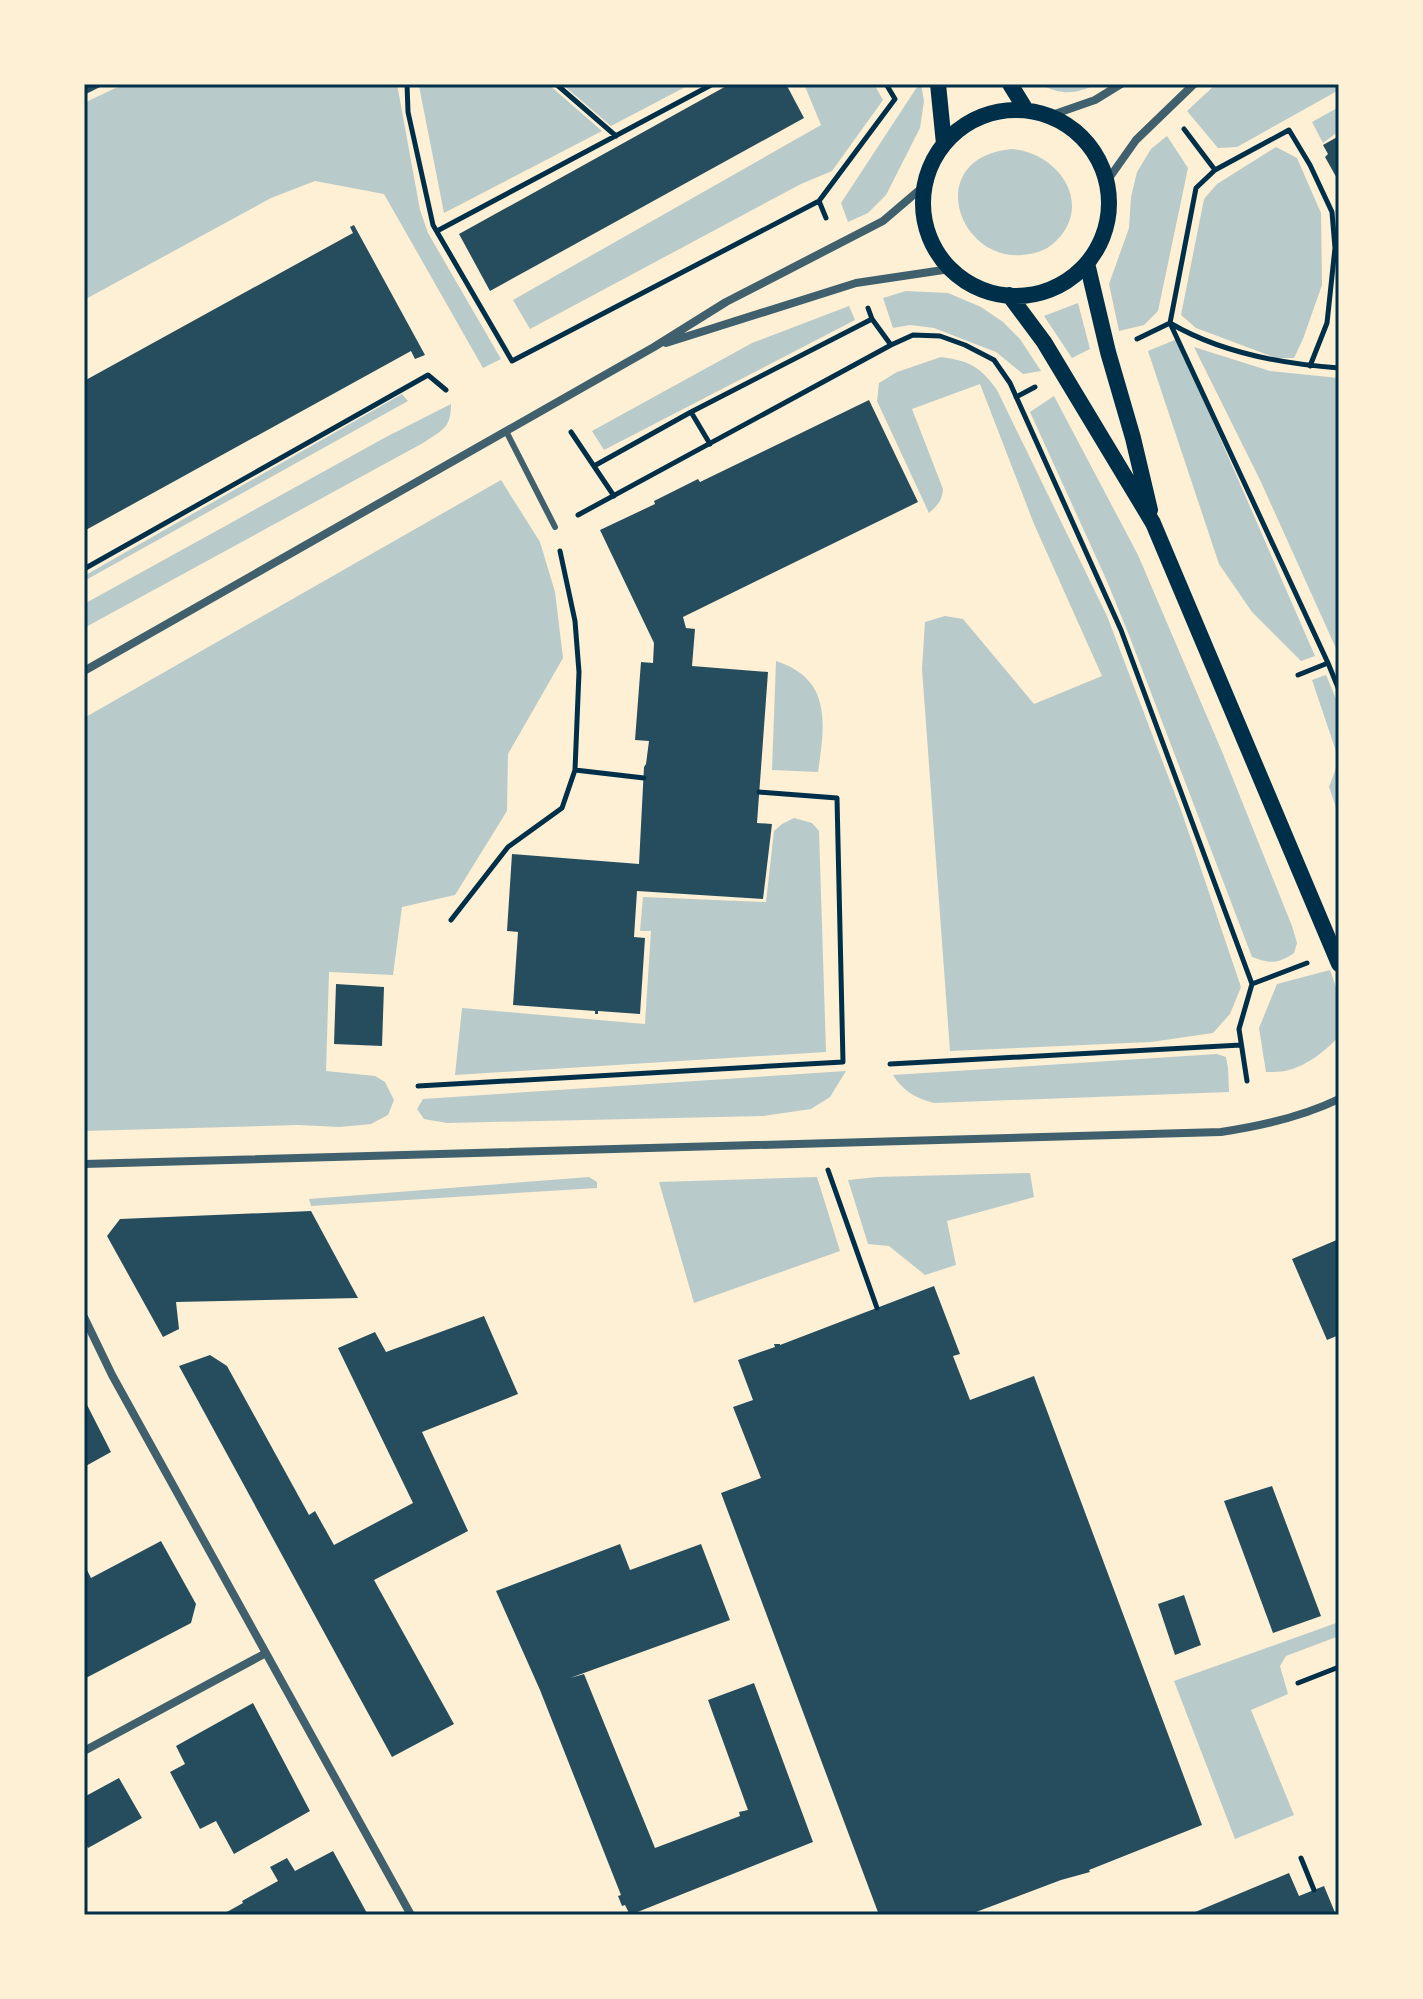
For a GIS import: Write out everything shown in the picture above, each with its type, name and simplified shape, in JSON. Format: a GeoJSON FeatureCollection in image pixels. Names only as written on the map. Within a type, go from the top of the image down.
{"type":"FeatureCollection","features":[{"type":"Feature","properties":{"kind":"main road"},"geometry":{"type":"LineString","coordinates":[[938,84],[944,144]]}},
{"type":"Feature","properties":{"kind":"main road"},"geometry":{"type":"LineString","coordinates":[[1010,84],[1026,110]]}},
{"type":"Feature","properties":{"kind":"main road"},"geometry":{"type":"LineString","coordinates":[[1026,110],[1049,116],[1070,127],[1099,160],[1107,181],[1110,203],[1107,225],[1087,263],[1071,279],[1030,295],[987,292],[950,269],[937,252],[927,232],[923,209],[924,186],[931,164],[944,144],[960,128],[981,117],[1003,111],[1026,110]]}},
{"type":"Feature","properties":{"kind":"main road"},"geometry":{"type":"LineString","coordinates":[[1087,263],[1153,523]]}},
{"type":"Feature","properties":{"kind":"main road"},"geometry":{"type":"LineString","coordinates":[[1009,295],[1044,342],[1153,523],[1339,964]]}},
{"type":"Feature","properties":{"kind":"street"},"geometry":{"type":"LineString","coordinates":[[1049,116],[1095,100],[1121,84]]}},
{"type":"Feature","properties":{"kind":"street"},"geometry":{"type":"LineString","coordinates":[[1107,181],[1136,140],[1194,84]]}},
{"type":"Feature","properties":{"kind":"street"},"geometry":{"type":"LineString","coordinates":[[84,671],[654,347],[726,302],[883,221],[924,186]]}},
{"type":"Feature","properties":{"kind":"street"},"geometry":{"type":"LineString","coordinates":[[654,347],[856,283],[950,269]]}},
{"type":"Feature","properties":{"kind":"street"},"geometry":{"type":"LineString","coordinates":[[84,1164],[1221,1132],[1290,1117],[1339,1099]]}},
{"type":"Feature","properties":{"kind":"street"},"geometry":{"type":"LineString","coordinates":[[84,1317],[112,1375],[411,1915]]}},
{"type":"Feature","properties":{"kind":"street"},"geometry":{"type":"LineString","coordinates":[[84,1751],[266,1653]]}},
{"type":"Feature","properties":{"kind":"lane"},"geometry":{"type":"LineString","coordinates":[[506,431],[555,527]]}},
{"type":"Feature","properties":{"kind":"path"},"geometry":{"type":"LineString","coordinates":[[408,84],[408,112],[433,225],[512,361],[819,201],[895,99],[886,84]]}},
{"type":"Feature","properties":{"kind":"path"},"geometry":{"type":"LineString","coordinates":[[556,84],[616,136]]}},
{"type":"Feature","properties":{"kind":"path"},"geometry":{"type":"LineString","coordinates":[[437,231],[713,84]]}},
{"type":"Feature","properties":{"kind":"path"},"geometry":{"type":"LineString","coordinates":[[1176,119],[1215,170]]}},
{"type":"Feature","properties":{"kind":"path"},"geometry":{"type":"LineString","coordinates":[[1310,366],[1327,323],[1335,248],[1332,212],[1289,130],[1215,170],[1196,188],[1170,323],[1339,690]]}},
{"type":"Feature","properties":{"kind":"path"},"geometry":{"type":"LineString","coordinates":[[594,466],[872,319],[891,345]]}},
{"type":"Feature","properties":{"kind":"path"},"geometry":{"type":"LineString","coordinates":[[1133,341],[1170,323]]}},
{"type":"Feature","properties":{"kind":"path"},"geometry":{"type":"LineString","coordinates":[[1170,323],[1193,336],[1273,361],[1339,368]]}},
{"type":"Feature","properties":{"kind":"path"},"geometry":{"type":"LineString","coordinates":[[451,920],[508,847],[562,808],[575,770],[579,672],[575,621],[555,527],[891,345],[913,335],[940,336],[994,360],[1010,383],[1121,630],[1252,984],[1239,1029],[1247,1081]]}},
{"type":"Feature","properties":{"kind":"path"},"geometry":{"type":"LineString","coordinates":[[84,569],[428,375],[446,390]]}},
{"type":"Feature","properties":{"kind":"path"},"geometry":{"type":"LineString","coordinates":[[1016,397],[1046,381]]}},
{"type":"Feature","properties":{"kind":"path"},"geometry":{"type":"LineString","coordinates":[[691,412],[710,444]]}},
{"type":"Feature","properties":{"kind":"path"},"geometry":{"type":"LineString","coordinates":[[571,432],[614,496]]}},
{"type":"Feature","properties":{"kind":"path"},"geometry":{"type":"LineString","coordinates":[[1298,675],[1328,663]]}},
{"type":"Feature","properties":{"kind":"path"},"geometry":{"type":"LineString","coordinates":[[575,770],[644,778]]}},
{"type":"Feature","properties":{"kind":"path"},"geometry":{"type":"LineString","coordinates":[[418,1086],[843,1062],[837,798],[759,792]]}},
{"type":"Feature","properties":{"kind":"path"},"geometry":{"type":"LineString","coordinates":[[1252,984],[1317,960]]}},
{"type":"Feature","properties":{"kind":"path"},"geometry":{"type":"LineString","coordinates":[[890,1064],[1241,1045]]}},
{"type":"Feature","properties":{"kind":"path"},"geometry":{"type":"LineString","coordinates":[[825,1162],[877,1308]]}},
{"type":"Feature","properties":{"kind":"path"},"geometry":{"type":"LineString","coordinates":[[1298,1683],[1339,1667]]}},
{"type":"Feature","properties":{"kind":"path"},"geometry":{"type":"LineString","coordinates":[[1301,1858],[1314,1890]]}},
{"type":"Feature","properties":{"kind":"shaded area"},"geometry":{"type":"Polygon","coordinates":[[[124,84],[397,84],[420,210],[428,233],[501,359],[483,368],[384,194],[315,181],[271,198],[84,300],[84,103],[124,84]]]}},
{"type":"Feature","properties":{"kind":"shaded area"},"geometry":{"type":"Polygon","coordinates":[[[548,84],[602,131],[444,213],[419,86],[548,84]]]}},
{"type":"Feature","properties":{"kind":"shaded area"},"geometry":{"type":"Polygon","coordinates":[[[562,84],[691,84],[611,126],[562,84]]]}},
{"type":"Feature","properties":{"kind":"shaded area"},"geometry":{"type":"Polygon","coordinates":[[[804,84],[874,84],[883,100],[832,171],[801,184],[530,329],[513,300],[821,125],[804,84]]]}},
{"type":"Feature","properties":{"kind":"shaded area"},"geometry":{"type":"Polygon","coordinates":[[[919,84],[924,101],[920,128],[886,195],[868,213],[848,222],[841,203],[919,84]]]}},
{"type":"Feature","properties":{"kind":"shaded area"},"geometry":{"type":"Polygon","coordinates":[[[1040,84],[1097,84],[1069,92],[1040,84]]]}},
{"type":"Feature","properties":{"kind":"shaded area"},"geometry":{"type":"Polygon","coordinates":[[[1216,84],[1339,84],[1339,90],[1237,147],[1218,148],[1187,111],[1216,84]]]}},
{"type":"Feature","properties":{"kind":"shaded area"},"geometry":{"type":"Polygon","coordinates":[[[1339,107],[1339,131],[1323,143],[1312,122],[1339,107]]]}},
{"type":"Feature","properties":{"kind":"shaded area"},"geometry":{"type":"Polygon","coordinates":[[[1167,136],[1188,168],[1158,311],[1144,325],[1119,331],[1109,284],[1129,228],[1131,197],[1137,172],[1151,149],[1167,136]]]}},
{"type":"Feature","properties":{"kind":"shaded area"},"geometry":{"type":"Polygon","coordinates":[[[1276,147],[1297,158],[1321,213],[1322,285],[1294,358],[1276,358],[1196,328],[1181,315],[1204,199],[1217,184],[1276,147]]]}},
{"type":"Feature","properties":{"kind":"shaded area"},"geometry":{"type":"Polygon","coordinates":[[[1011,149],[1043,159],[1066,182],[1071,197],[1072,212],[1067,227],[1051,245],[1031,254],[999,252],[980,242],[967,226],[959,207],[959,188],[967,170],[984,156],[1011,149]]]}},
{"type":"Feature","properties":{"kind":"shaded area"},"geometry":{"type":"Polygon","coordinates":[[[906,291],[948,293],[981,307],[1020,339],[1041,371],[1023,374],[996,352],[934,328],[910,325],[893,328],[883,298],[906,291]]]}},
{"type":"Feature","properties":{"kind":"shaded area"},"geometry":{"type":"Polygon","coordinates":[[[1078,303],[1090,349],[1072,358],[1044,316],[1078,303]]]}},
{"type":"Feature","properties":{"kind":"shaded area"},"geometry":{"type":"Polygon","coordinates":[[[849,306],[855,320],[604,450],[592,431],[752,343],[849,306]]]}},
{"type":"Feature","properties":{"kind":"shaded area"},"geometry":{"type":"Polygon","coordinates":[[[1177,339],[1315,656],[1301,661],[1252,612],[1219,564],[1148,351],[1177,339]]]}},
{"type":"Feature","properties":{"kind":"shaded area"},"geometry":{"type":"Polygon","coordinates":[[[1194,347],[1270,371],[1339,378],[1339,655],[1261,482],[1194,347]]]}},
{"type":"Feature","properties":{"kind":"shaded area"},"geometry":{"type":"Polygon","coordinates":[[[941,357],[973,366],[997,390],[1107,616],[1181,810],[1241,987],[1230,1014],[1213,1033],[1151,1042],[950,1051],[922,669],[925,622],[945,616],[963,619],[1034,704],[1102,676],[1034,524],[980,384],[912,409],[943,489],[942,497],[929,513],[877,401],[879,383],[897,372],[941,357]]]}},
{"type":"Feature","properties":{"kind":"shaded area"},"geometry":{"type":"Polygon","coordinates":[[[402,394],[408,401],[84,581],[84,576],[402,394]]]}},
{"type":"Feature","properties":{"kind":"shaded area"},"geometry":{"type":"Polygon","coordinates":[[[1054,396],[1138,555],[1223,754],[1297,943],[1294,953],[1283,959],[1269,962],[1252,957],[1129,635],[1030,412],[1054,396]]]}},
{"type":"Feature","properties":{"kind":"shaded area"},"geometry":{"type":"Polygon","coordinates":[[[451,404],[447,424],[423,443],[84,628],[84,604],[451,404]]]}},
{"type":"Feature","properties":{"kind":"shaded area"},"geometry":{"type":"Polygon","coordinates":[[[501,480],[540,542],[555,592],[563,658],[508,754],[507,811],[455,895],[402,907],[393,975],[329,972],[326,1071],[375,1076],[385,1082],[394,1100],[388,1115],[371,1124],[340,1127],[298,1125],[84,1131],[84,718],[501,480]]]}},
{"type":"Feature","properties":{"kind":"shaded area"},"geometry":{"type":"Polygon","coordinates":[[[776,661],[794,669],[816,691],[823,721],[818,772],[772,770],[776,661]]]}},
{"type":"Feature","properties":{"kind":"shaded area"},"geometry":{"type":"Polygon","coordinates":[[[1326,675],[1339,706],[1339,760],[1312,680],[1326,675]]]}},
{"type":"Feature","properties":{"kind":"shaded area"},"geometry":{"type":"Polygon","coordinates":[[[1339,760],[1339,816],[1329,787],[1339,760]]]}},
{"type":"Feature","properties":{"kind":"shaded area"},"geometry":{"type":"Polygon","coordinates":[[[794,818],[812,823],[819,831],[826,1052],[455,1075],[462,1008],[645,1024],[651,931],[640,931],[643,897],[766,902],[774,831],[794,818]]]}},
{"type":"Feature","properties":{"kind":"shaded area"},"geometry":{"type":"Polygon","coordinates":[[[1330,970],[1339,996],[1339,1036],[1321,1053],[1300,1066],[1266,1072],[1259,1028],[1277,984],[1330,970]]]}},
{"type":"Feature","properties":{"kind":"shaded area"},"geometry":{"type":"Polygon","coordinates":[[[1217,1054],[1226,1057],[1229,1092],[934,1103],[911,1094],[893,1075],[1217,1054]]]}},
{"type":"Feature","properties":{"kind":"shaded area"},"geometry":{"type":"Polygon","coordinates":[[[846,1071],[830,1097],[811,1109],[763,1116],[447,1123],[424,1119],[417,1109],[423,1099],[846,1071]]]}},
{"type":"Feature","properties":{"kind":"shaded area"},"geometry":{"type":"Polygon","coordinates":[[[1030,1173],[1034,1197],[947,1221],[956,1265],[925,1275],[889,1246],[868,1244],[848,1180],[877,1177],[1030,1173]]]}},
{"type":"Feature","properties":{"kind":"shaded area"},"geometry":{"type":"Polygon","coordinates":[[[589,1177],[597,1182],[597,1188],[311,1206],[309,1199],[589,1177]]]}},
{"type":"Feature","properties":{"kind":"shaded area"},"geometry":{"type":"Polygon","coordinates":[[[817,1177],[840,1251],[694,1303],[659,1182],[817,1177]]]}},
{"type":"Feature","properties":{"kind":"shaded area"},"geometry":{"type":"Polygon","coordinates":[[[1339,1622],[1339,1636],[1286,1656],[1280,1666],[1288,1694],[1251,1710],[1294,1815],[1235,1839],[1174,1681],[1339,1622]]]}},
{"type":"Feature","properties":{"kind":"building"},"geometry":{"type":"Polygon","coordinates":[[[84,84],[106,84],[84,95],[84,84]]]}},
{"type":"Feature","properties":{"kind":"building"},"geometry":{"type":"Polygon","coordinates":[[[730,84],[786,84],[804,118],[490,291],[459,234],[730,84]]]}},
{"type":"Feature","properties":{"kind":"building"},"geometry":{"type":"Polygon","coordinates":[[[1339,136],[1339,182],[1325,157],[1328,154],[1323,145],[1339,136]]]}},
{"type":"Feature","properties":{"kind":"building"},"geometry":{"type":"Polygon","coordinates":[[[354,225],[425,355],[415,359],[411,351],[84,531],[84,381],[353,233],[350,227],[354,225]]]}},
{"type":"Feature","properties":{"kind":"building"},"geometry":{"type":"Polygon","coordinates":[[[869,400],[918,502],[683,617],[686,628],[695,629],[692,666],[768,672],[757,823],[772,824],[763,899],[637,891],[634,937],[645,938],[640,1014],[598,1011],[595,1014],[595,1011],[513,1005],[518,932],[507,931],[512,854],[639,864],[644,767],[649,741],[635,740],[641,662],[653,663],[654,643],[600,530],[698,479],[700,482],[869,400]]]}},
{"type":"Feature","properties":{"kind":"building"},"geometry":{"type":"Polygon","coordinates":[[[336,984],[384,987],[382,1046],[334,1044],[336,984]]]}},
{"type":"Feature","properties":{"kind":"building"},"geometry":{"type":"Polygon","coordinates":[[[311,1211],[358,1298],[176,1302],[179,1329],[163,1337],[107,1236],[120,1219],[311,1211]]]}},
{"type":"Feature","properties":{"kind":"building"},"geometry":{"type":"Polygon","coordinates":[[[1339,1239],[1339,1335],[1327,1340],[1292,1259],[1339,1239]]]}},
{"type":"Feature","properties":{"kind":"building"},"geometry":{"type":"Polygon","coordinates":[[[934,1286],[960,1354],[953,1356],[970,1400],[1034,1376],[1202,1825],[1090,1872],[968,1915],[879,1915],[721,1493],[761,1478],[733,1407],[753,1400],[738,1360],[934,1286]]]}},
{"type":"Feature","properties":{"kind":"building"},"geometry":{"type":"Polygon","coordinates":[[[484,1316],[518,1394],[422,1432],[468,1531],[374,1580],[454,1724],[392,1757],[179,1366],[210,1355],[227,1366],[309,1515],[315,1511],[334,1545],[413,1503],[338,1348],[375,1332],[386,1352],[484,1316]]]}},
{"type":"Feature","properties":{"kind":"building"},"geometry":{"type":"Polygon","coordinates":[[[84,1399],[111,1452],[84,1467],[84,1399]]]}},
{"type":"Feature","properties":{"kind":"building"},"geometry":{"type":"Polygon","coordinates":[[[1272,1486],[1321,1616],[1273,1633],[1224,1501],[1272,1486]]]}},
{"type":"Feature","properties":{"kind":"building"},"geometry":{"type":"Polygon","coordinates":[[[161,1541],[196,1604],[191,1623],[84,1679],[84,1564],[91,1578],[161,1541]]]}},
{"type":"Feature","properties":{"kind":"building"},"geometry":{"type":"Polygon","coordinates":[[[620,1544],[630,1570],[701,1544],[730,1620],[570,1678],[584,1674],[655,1848],[740,1816],[739,1812],[748,1810],[708,1700],[754,1683],[813,1842],[630,1915],[625,1905],[622,1906],[618,1896],[621,1895],[540,1690],[496,1591],[620,1544]]]}},
{"type":"Feature","properties":{"kind":"building"},"geometry":{"type":"Polygon","coordinates":[[[1184,1595],[1201,1645],[1175,1655],[1158,1604],[1184,1595]]]}},
{"type":"Feature","properties":{"kind":"building"},"geometry":{"type":"Polygon","coordinates":[[[253,1703],[310,1811],[234,1854],[216,1821],[200,1829],[170,1772],[185,1764],[176,1746],[253,1703]]]}},
{"type":"Feature","properties":{"kind":"building"},"geometry":{"type":"Polygon","coordinates":[[[119,1778],[142,1818],[88,1848],[84,1840],[84,1797],[119,1778]]]}},
{"type":"Feature","properties":{"kind":"building"},"geometry":{"type":"Polygon","coordinates":[[[333,1851],[368,1915],[226,1915],[242,1901],[278,1881],[270,1867],[287,1858],[295,1871],[333,1851]]]}},
{"type":"Feature","properties":{"kind":"building"},"geometry":{"type":"Polygon","coordinates":[[[1289,1873],[1299,1896],[1324,1886],[1336,1915],[1188,1915],[1289,1873]]]}}]}
